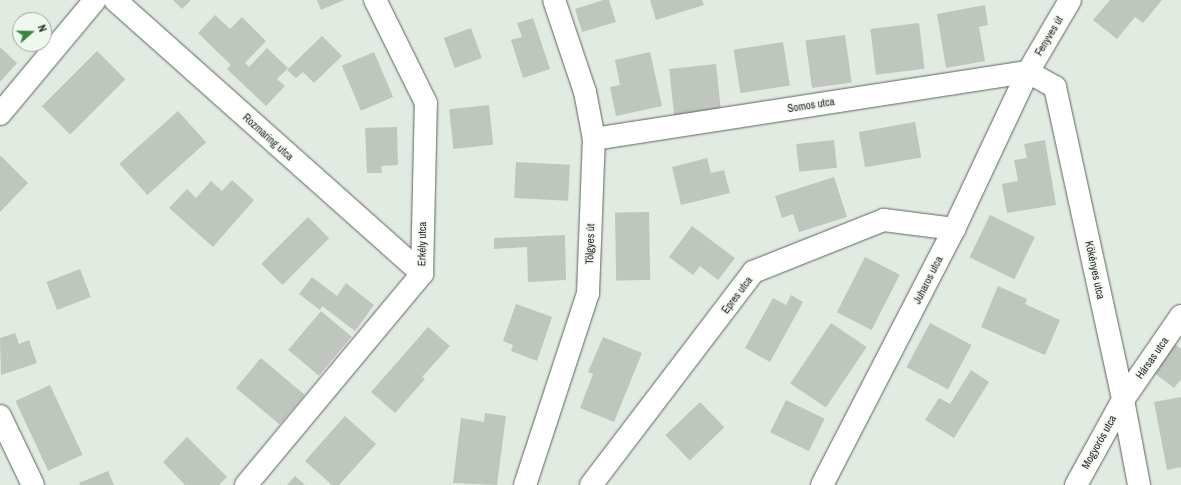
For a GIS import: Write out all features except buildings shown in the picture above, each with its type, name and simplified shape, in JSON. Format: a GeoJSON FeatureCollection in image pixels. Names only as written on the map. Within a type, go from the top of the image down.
{"type":"FeatureCollection","features":[{"type":"Feature","properties":{"kind":"street"},"geometry":{"type":"LineString","coordinates":[[0,114],[94,0]]}},
{"type":"Feature","properties":{"kind":"street","name":"Rozmaring utca"},"geometry":{"type":"LineString","coordinates":[[115,0],[422,274]]}},
{"type":"Feature","properties":{"kind":"street","name":"Erkély utca"},"geometry":{"type":"LineString","coordinates":[[246,485],[422,274],[426,103],[375,0]]}},
{"type":"Feature","properties":{"kind":"street","name":"Tölgyes út"},"geometry":{"type":"LineString","coordinates":[[525,485],[588,294],[594,139],[585,92],[554,0]]}},
{"type":"Feature","properties":{"kind":"street","name":"Fenyves út"},"geometry":{"type":"LineString","coordinates":[[1028,72],[1070,0]]}},
{"type":"Feature","properties":{"kind":"street","name":"Somos utca"},"geometry":{"type":"LineString","coordinates":[[594,139],[1028,72]]}},
{"type":"Feature","properties":{"kind":"street","name":"Juharos utca"},"geometry":{"type":"LineString","coordinates":[[822,485],[954,229],[1028,72]]}},
{"type":"Feature","properties":{"kind":"street","name":"Kökényes utca"},"geometry":{"type":"LineString","coordinates":[[1028,72],[1055,87],[1123,400],[1139,485]]}},
{"type":"Feature","properties":{"kind":"street","name":"Epres utca"},"geometry":{"type":"LineString","coordinates":[[591,485],[753,272],[884,220],[954,229]]}},
{"type":"Feature","properties":{"kind":"street","name":"Hársas utca"},"geometry":{"type":"LineString","coordinates":[[1123,400],[1181,316]]}},
{"type":"Feature","properties":{"kind":"street","name":"Mogyorós utca"},"geometry":{"type":"LineString","coordinates":[[1076,485],[1123,400]]}},
{"type":"Feature","properties":{"kind":"street"},"geometry":{"type":"LineString","coordinates":[[0,416],[33,485]]}}]}
